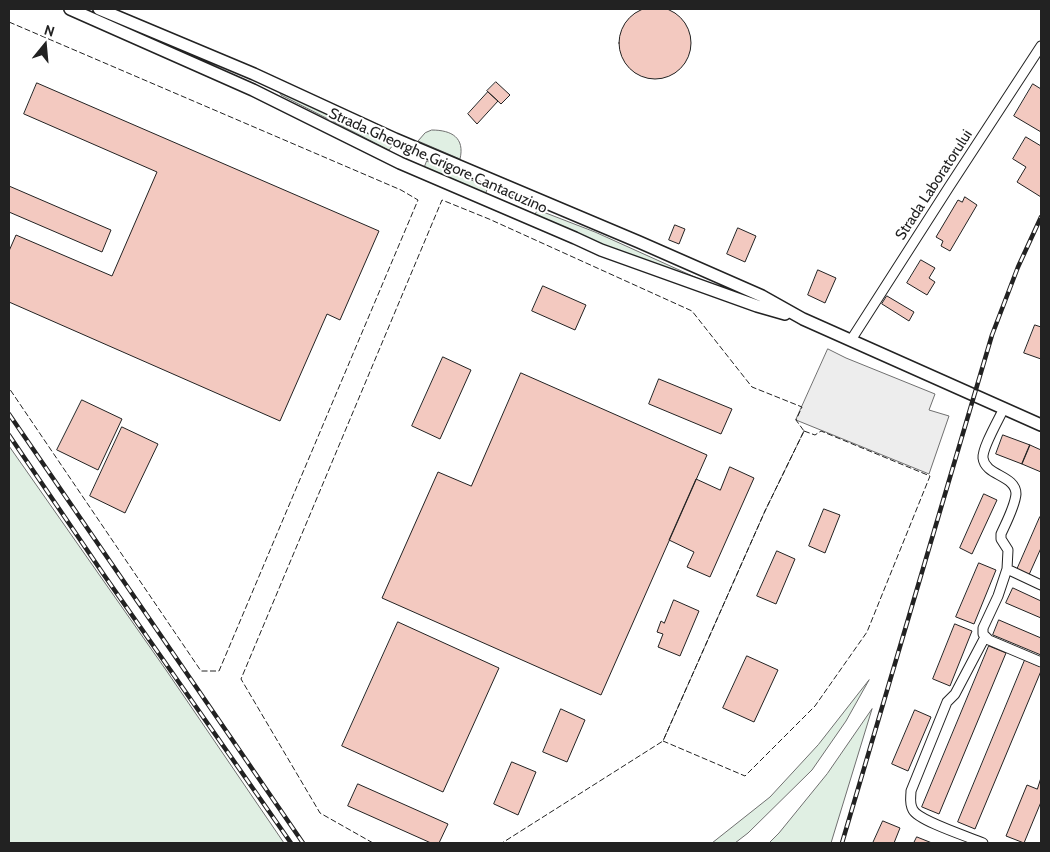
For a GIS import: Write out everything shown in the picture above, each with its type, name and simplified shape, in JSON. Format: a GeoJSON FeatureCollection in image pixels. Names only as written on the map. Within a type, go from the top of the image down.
{"type":"FeatureCollection","features":[{"type":"Feature","properties":{"kind":"main road","name":"Strada Gheorghe Grigore Cantacuzino"},"geometry":{"type":"LineString","coordinates":[[70,9],[252,90],[400,163],[601,250],[757,306],[803,319]]}},
{"type":"Feature","properties":{"kind":"main road","name":"Strada Gheorghe Grigore Cantacuzino"},"geometry":{"type":"LineString","coordinates":[[99,9],[254,74],[401,142],[762,296],[803,319],[1041,425]]}},
{"type":"Feature","properties":{"kind":"street","name":"Strada Laboratorului"},"geometry":{"type":"LineString","coordinates":[[851,340],[948,187],[1041,46]]}},
{"type":"Feature","properties":{"kind":"street"},"geometry":{"type":"LineString","coordinates":[[1004,408],[985,449],[983,459],[987,466],[1010,482],[1016,494],[1001,534],[1008,550],[1007,570],[998,596],[984,623],[983,634],[989,640],[1041,662]]}},
{"type":"Feature","properties":{"kind":"street"},"geometry":{"type":"LineString","coordinates":[[1007,570],[1041,585]]}},
{"type":"Feature","properties":{"kind":"street"},"geometry":{"type":"LineString","coordinates":[[983,843],[922,818],[913,811],[910,802],[911,790],[948,702],[956,694],[985,637]]}},
{"type":"Feature","properties":{"kind":"green space"},"geometry":{"type":"Polygon","coordinates":[[[284,92],[394,144],[389,150],[281,95],[280,93],[284,92]]]}},
{"type":"Feature","properties":{"kind":"green space"},"geometry":{"type":"Polygon","coordinates":[[[432,130],[451,134],[459,141],[461,146],[460,159],[418,141],[425,133],[432,130]]]}},
{"type":"Feature","properties":{"kind":"green space"},"geometry":{"type":"Polygon","coordinates":[[[427,161],[488,187],[485,195],[424,169],[427,161]]]}},
{"type":"Feature","properties":{"kind":"green space"},"geometry":{"type":"Polygon","coordinates":[[[538,210],[595,232],[708,283],[589,240],[535,215],[538,210]]]}},
{"type":"Feature","properties":{"kind":"green space"},"geometry":{"type":"Polygon","coordinates":[[[9,446],[166,670],[284,843],[9,843],[9,446]]]}},
{"type":"Feature","properties":{"kind":"green space"},"geometry":{"type":"Polygon","coordinates":[[[869,680],[846,721],[812,770],[748,833],[735,843],[712,843],[770,797],[818,745],[869,680]]]}},
{"type":"Feature","properties":{"kind":"green space"},"geometry":{"type":"Polygon","coordinates":[[[872,709],[831,843],[769,843],[827,774],[872,709]]]}},
{"type":"Feature","properties":{"kind":"shaded area"},"geometry":{"type":"Polygon","coordinates":[[[828,349],[935,394],[929,410],[949,416],[929,474],[796,420],[828,349]]]}},
{"type":"Feature","properties":{"kind":"building"},"geometry":{"type":"Polygon","coordinates":[[[655,7],[669,10],[681,17],[688,29],[691,43],[688,57],[681,69],[669,76],[655,79],[641,76],[629,69],[622,57],[619,43],[622,29],[629,17],[641,10],[655,7]]]}},
{"type":"Feature","properties":{"kind":"building"},"geometry":{"type":"Polygon","coordinates":[[[496,82],[510,95],[501,104],[487,91],[496,82]]]}},
{"type":"Feature","properties":{"kind":"building"},"geometry":{"type":"Polygon","coordinates":[[[37,83],[379,231],[340,320],[327,314],[280,421],[9,302],[9,251],[16,235],[112,276],[157,172],[24,114],[37,83]]]}},
{"type":"Feature","properties":{"kind":"building"},"geometry":{"type":"Polygon","coordinates":[[[1033,84],[1041,89],[1041,132],[1014,116],[1033,84]]]}},
{"type":"Feature","properties":{"kind":"building"},"geometry":{"type":"Polygon","coordinates":[[[488,92],[498,101],[477,124],[468,114],[488,92]]]}},
{"type":"Feature","properties":{"kind":"building"},"geometry":{"type":"Polygon","coordinates":[[[1026,137],[1041,146],[1041,197],[1017,182],[1026,167],[1013,159],[1026,137]]]}},
{"type":"Feature","properties":{"kind":"building"},"geometry":{"type":"Polygon","coordinates":[[[9,186],[111,230],[102,252],[9,212],[9,186]]]}},
{"type":"Feature","properties":{"kind":"building"},"geometry":{"type":"Polygon","coordinates":[[[965,197],[977,205],[950,251],[941,246],[943,241],[936,237],[958,200],[962,202],[965,197]]]}},
{"type":"Feature","properties":{"kind":"building"},"geometry":{"type":"Polygon","coordinates":[[[675,225],[685,229],[679,244],[669,240],[675,225]]]}},
{"type":"Feature","properties":{"kind":"building"},"geometry":{"type":"Polygon","coordinates":[[[738,228],[756,236],[745,262],[727,254],[738,228]]]}},
{"type":"Feature","properties":{"kind":"building"},"geometry":{"type":"Polygon","coordinates":[[[921,260],[935,268],[929,278],[935,282],[927,295],[907,283],[921,260]]]}},
{"type":"Feature","properties":{"kind":"building"},"geometry":{"type":"Polygon","coordinates":[[[818,270],[836,278],[825,303],[808,295],[818,270]]]}},
{"type":"Feature","properties":{"kind":"building"},"geometry":{"type":"Polygon","coordinates":[[[543,286],[586,305],[575,330],[532,311],[543,286]]]}},
{"type":"Feature","properties":{"kind":"building"},"geometry":{"type":"Polygon","coordinates":[[[887,296],[914,312],[909,321],[882,304],[887,296]]]}},
{"type":"Feature","properties":{"kind":"building"},"geometry":{"type":"Polygon","coordinates":[[[1035,325],[1041,327],[1041,359],[1024,353],[1035,325]]]}},
{"type":"Feature","properties":{"kind":"building"},"geometry":{"type":"Polygon","coordinates":[[[443,357],[471,370],[440,439],[412,426],[443,357]]]}},
{"type":"Feature","properties":{"kind":"building"},"geometry":{"type":"Polygon","coordinates":[[[521,373],[707,455],[601,695],[382,598],[438,472],[471,486],[521,373]]]}},
{"type":"Feature","properties":{"kind":"building"},"geometry":{"type":"Polygon","coordinates":[[[659,379],[732,409],[721,434],[649,404],[659,379]]]}},
{"type":"Feature","properties":{"kind":"building"},"geometry":{"type":"Polygon","coordinates":[[[82,400],[122,419],[98,470],[57,450],[82,400]]]}},
{"type":"Feature","properties":{"kind":"building"},"geometry":{"type":"Polygon","coordinates":[[[122,427],[158,444],[125,513],[90,496],[122,427]]]}},
{"type":"Feature","properties":{"kind":"building"},"geometry":{"type":"Polygon","coordinates":[[[1003,435],[1030,445],[1022,464],[996,454],[1003,435]]]}},
{"type":"Feature","properties":{"kind":"building"},"geometry":{"type":"Polygon","coordinates":[[[1030,445],[1041,450],[1041,472],[1022,464],[1030,445]]]}},
{"type":"Feature","properties":{"kind":"building"},"geometry":{"type":"Polygon","coordinates":[[[730,467],[754,478],[710,577],[687,567],[694,552],[669,540],[696,479],[720,490],[730,467]]]}},
{"type":"Feature","properties":{"kind":"building"},"geometry":{"type":"Polygon","coordinates":[[[984,494],[997,500],[972,554],[960,548],[984,494]]]}},
{"type":"Feature","properties":{"kind":"building"},"geometry":{"type":"Polygon","coordinates":[[[824,509],[840,515],[825,553],[809,546],[824,509]]]}},
{"type":"Feature","properties":{"kind":"building"},"geometry":{"type":"Polygon","coordinates":[[[1040,517],[1041,548],[1028,577],[1016,572],[1040,517]]]}},
{"type":"Feature","properties":{"kind":"building"},"geometry":{"type":"Polygon","coordinates":[[[777,551],[795,559],[776,604],[757,596],[777,551]]]}},
{"type":"Feature","properties":{"kind":"building"},"geometry":{"type":"Polygon","coordinates":[[[979,563],[996,570],[974,624],[956,617],[979,563]]]}},
{"type":"Feature","properties":{"kind":"building"},"geometry":{"type":"Polygon","coordinates":[[[1013,588],[1041,601],[1041,618],[1006,603],[1013,588]]]}},
{"type":"Feature","properties":{"kind":"building"},"geometry":{"type":"Polygon","coordinates":[[[674,600],[699,611],[680,656],[658,647],[663,634],[657,632],[661,621],[664,623],[674,600]]]}},
{"type":"Feature","properties":{"kind":"building"},"geometry":{"type":"Polygon","coordinates":[[[999,620],[1041,638],[1041,655],[993,635],[999,620]]]}},
{"type":"Feature","properties":{"kind":"building"},"geometry":{"type":"Polygon","coordinates":[[[398,622],[499,668],[443,792],[342,746],[398,622]]]}},
{"type":"Feature","properties":{"kind":"building"},"geometry":{"type":"Polygon","coordinates":[[[955,624],[972,631],[950,686],[933,679],[955,624]]]}},
{"type":"Feature","properties":{"kind":"building"},"geometry":{"type":"Polygon","coordinates":[[[989,646],[1006,653],[939,814],[922,807],[989,646]]]}},
{"type":"Feature","properties":{"kind":"building"},"geometry":{"type":"Polygon","coordinates":[[[747,656],[778,670],[754,722],[723,708],[747,656]]]}},
{"type":"Feature","properties":{"kind":"building"},"geometry":{"type":"Polygon","coordinates":[[[1025,660],[1041,667],[1041,671],[975,829],[958,822],[1025,660]]]}},
{"type":"Feature","properties":{"kind":"building"},"geometry":{"type":"Polygon","coordinates":[[[561,709],[585,720],[567,762],[543,752],[561,709]]]}},
{"type":"Feature","properties":{"kind":"building"},"geometry":{"type":"Polygon","coordinates":[[[915,710],[931,717],[908,771],[892,764],[915,710]]]}},
{"type":"Feature","properties":{"kind":"building"},"geometry":{"type":"Polygon","coordinates":[[[512,762],[536,772],[518,815],[494,804],[512,762]]]}},
{"type":"Feature","properties":{"kind":"building"},"geometry":{"type":"Polygon","coordinates":[[[1041,778],[1041,802],[1024,843],[1006,836],[1027,785],[1037,789],[1041,778]]]}},
{"type":"Feature","properties":{"kind":"building"},"geometry":{"type":"Polygon","coordinates":[[[358,784],[448,824],[439,843],[431,843],[348,806],[358,784]]]}},
{"type":"Feature","properties":{"kind":"building"},"geometry":{"type":"Polygon","coordinates":[[[883,821],[900,828],[894,843],[873,843],[883,821]]]}},
{"type":"Feature","properties":{"kind":"building"},"geometry":{"type":"Polygon","coordinates":[[[917,837],[932,843],[914,843],[917,837]]]}},
{"type":"Feature","properties":{"kind":"railway"},"geometry":{"type":"LineString","coordinates":[[842,843],[992,335],[1018,267],[1041,217]]}},
{"type":"Feature","properties":{"kind":"railway"},"geometry":{"type":"LineString","coordinates":[[9,414],[303,843]]}},
{"type":"Feature","properties":{"kind":"railway"},"geometry":{"type":"LineString","coordinates":[[9,435],[291,843]]}},
{"type":"Feature","properties":{"kind":"fence"},"geometry":{"type":"LineString","coordinates":[[9,22],[401,190],[418,200],[219,671],[201,671],[9,388]]}},
{"type":"Feature","properties":{"kind":"fence"},"geometry":{"type":"LineString","coordinates":[[373,843],[320,813],[241,679],[442,200],[489,219],[692,311],[752,387],[802,407],[796,420],[804,431],[765,511],[663,741],[502,843]]}},
{"type":"Feature","properties":{"kind":"fence"},"geometry":{"type":"LineString","coordinates":[[804,431],[815,435],[821,431],[930,476],[867,632],[815,706],[745,776],[663,741],[765,511],[804,431]]}}]}
